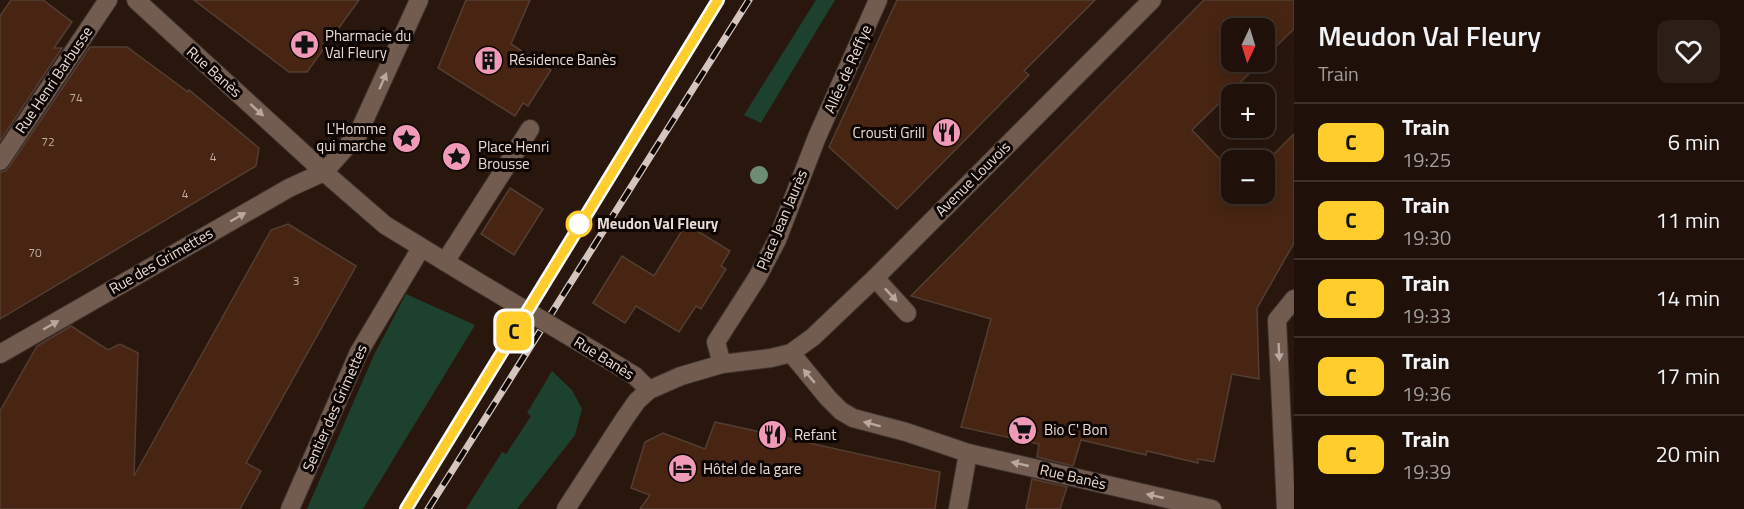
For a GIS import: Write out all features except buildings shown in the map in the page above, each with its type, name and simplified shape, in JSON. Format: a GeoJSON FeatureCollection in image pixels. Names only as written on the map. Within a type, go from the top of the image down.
{"type":"FeatureCollection","features":[{"type":"Feature","properties":{"kind":"street","name":"Rue Henri Barbusse"},"geometry":{"type":"LineString","coordinates":[[0,161],[108,0]]}},
{"type":"Feature","properties":{"kind":"street","name":"Rue Banès"},"geometry":{"type":"LineString","coordinates":[[136,0],[385,225],[635,376],[649,390],[681,376],[722,364],[791,353],[828,398],[841,411],[853,418],[908,425],[968,453],[1212,509]]}},
{"type":"Feature","properties":{"kind":"street"},"geometry":{"type":"LineString","coordinates":[[324,172],[358,134],[419,0]]}},
{"type":"Feature","properties":{"kind":"street","name":"Allée de Reffye"},"geometry":{"type":"LineString","coordinates":[[817,137],[878,0]]}},
{"type":"Feature","properties":{"kind":"street","name":"Avenue Louvois"},"geometry":{"type":"LineString","coordinates":[[791,353],[829,323],[1152,0]]}},
{"type":"Feature","properties":{"kind":"street"},"geometry":{"type":"LineString","coordinates":[[445,262],[530,129]]}},
{"type":"Feature","properties":{"kind":"street","name":"Place Jean Jaurès"},"geometry":{"type":"LineString","coordinates":[[722,364],[716,342],[757,278],[777,240],[817,137]]}},
{"type":"Feature","properties":{"kind":"street","name":"Rue des Grimettes"},"geometry":{"type":"LineString","coordinates":[[0,354],[289,188],[324,172]]}},
{"type":"Feature","properties":{"kind":"street","name":"Sentier des Grimettes"},"geometry":{"type":"LineString","coordinates":[[290,509],[358,352],[421,248]]}},
{"type":"Feature","properties":{"kind":"street"},"geometry":{"type":"LineString","coordinates":[[875,278],[907,313]]}},
{"type":"Feature","properties":{"kind":"street"},"geometry":{"type":"LineString","coordinates":[[1286,509],[1277,320],[1294,299]]}},
{"type":"Feature","properties":{"kind":"street"},"geometry":{"type":"LineString","coordinates":[[566,509],[625,418],[637,401],[649,390]]}},
{"type":"Feature","properties":{"kind":"street"},"geometry":{"type":"LineString","coordinates":[[958,509],[968,453]]}},
{"type":"Feature","properties":{"kind":"green space"},"geometry":{"type":"Polygon","coordinates":[[[816,0],[835,0],[761,123],[744,115],[816,0]]]}},
{"type":"Feature","properties":{"kind":"green space"},"geometry":{"type":"Polygon","coordinates":[[[406,294],[475,325],[363,509],[307,509],[374,355],[406,294]]]}},
{"type":"Feature","properties":{"kind":"green space"},"geometry":{"type":"Polygon","coordinates":[[[552,371],[572,390],[582,409],[575,435],[517,509],[466,509],[502,452],[506,454],[531,416],[527,413],[552,371]]]}},
{"type":"Feature","properties":{"kind":"railway"},"geometry":{"type":"LineString","coordinates":[[406,509],[718,0]]}},
{"type":"Feature","properties":{"kind":"railway"},"geometry":{"type":"LineString","coordinates":[[428,509],[749,0]]}},
{"type":"Feature","properties":{"kind":"train","name":"C"},"geometry":{"type":"LineString","coordinates":[[406,509],[600,189],[718,0]]}},
{"type":"Feature","properties":{"kind":"place","name":"Pharmacie du Val Fleury"},"geometry":{"type":"Point","coordinates":[304,45]}},
{"type":"Feature","properties":{"kind":"place","name":"Résidence Banès"},"geometry":{"type":"Point","coordinates":[488,60]}},
{"type":"Feature","properties":{"kind":"place","name":"Crousti Grill"},"geometry":{"type":"Point","coordinates":[946,133]}},
{"type":"Feature","properties":{"kind":"place","name":"L'Homme qui marche"},"geometry":{"type":"Point","coordinates":[407,138]}},
{"type":"Feature","properties":{"kind":"place","name":"Place Henri Brousse"},"geometry":{"type":"Point","coordinates":[457,156]}},
{"type":"Feature","properties":{"kind":"place","name":"Meudon Val Fleury"},"geometry":{"type":"Point","coordinates":[579,224]}},
{"type":"Feature","properties":{"kind":"place","name":"Bio C' Bon"},"geometry":{"type":"Point","coordinates":[1023,430]}},
{"type":"Feature","properties":{"kind":"place","name":"Refant"},"geometry":{"type":"Point","coordinates":[773,435]}},
{"type":"Feature","properties":{"kind":"place","name":"Hôtel de la gare"},"geometry":{"type":"Point","coordinates":[682,469]}}]}
